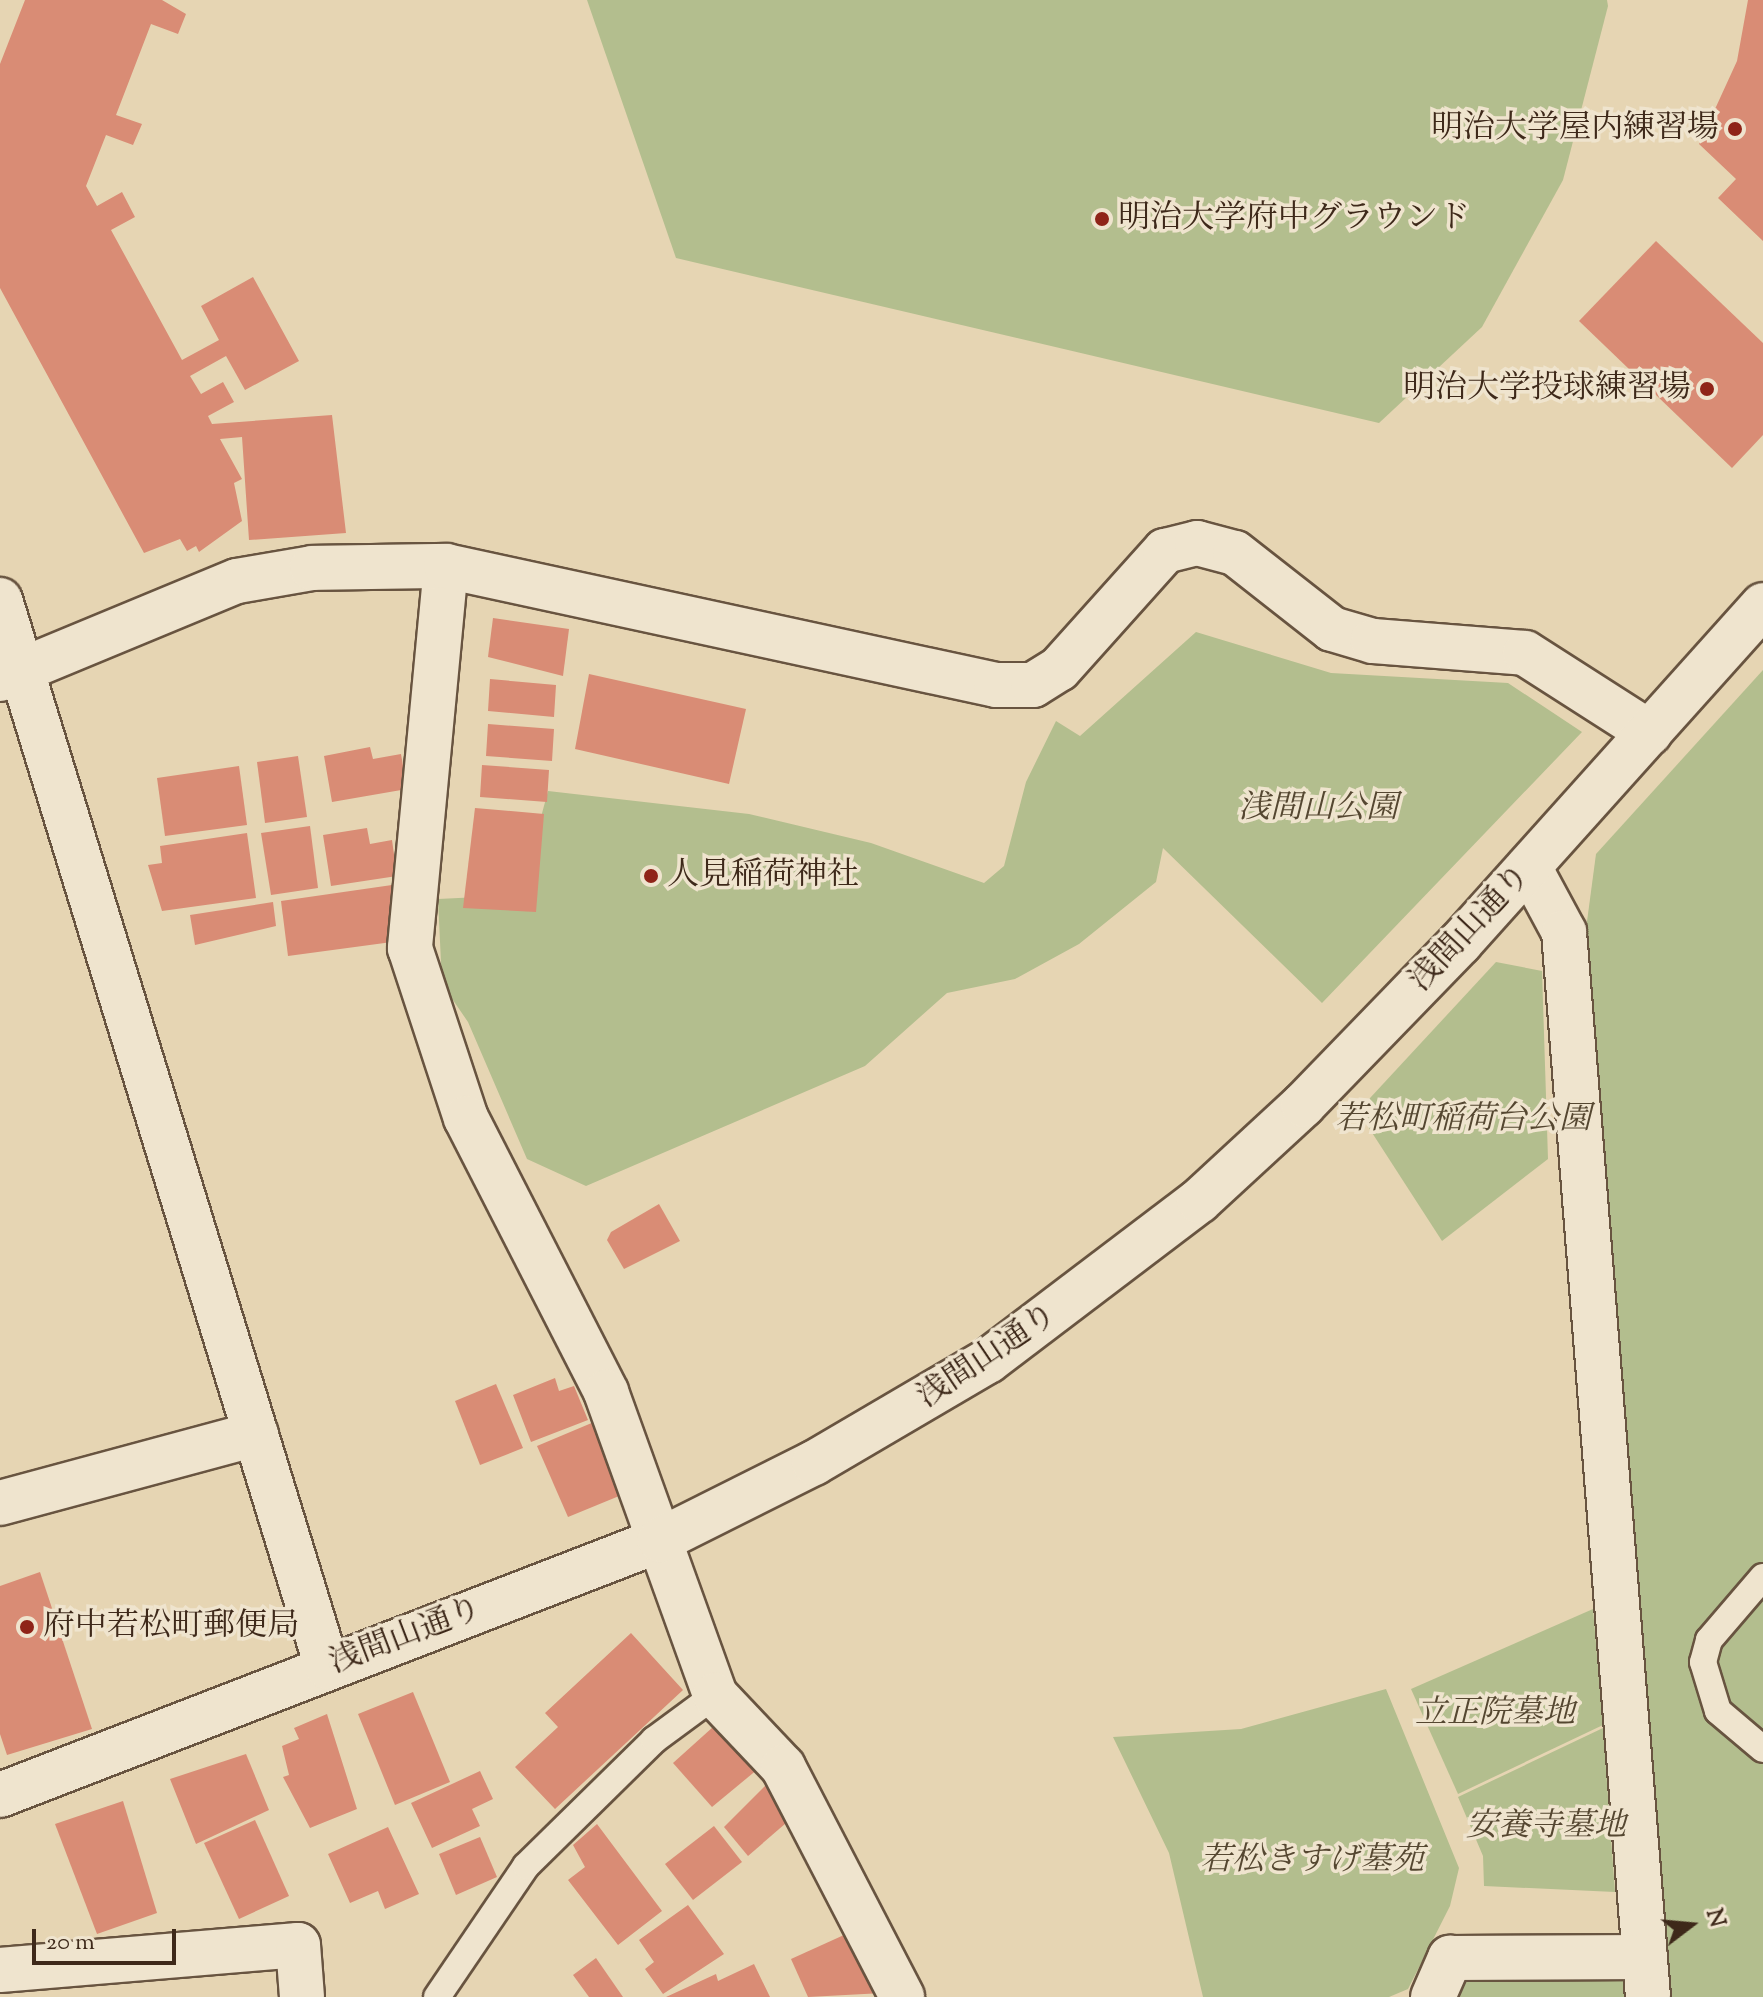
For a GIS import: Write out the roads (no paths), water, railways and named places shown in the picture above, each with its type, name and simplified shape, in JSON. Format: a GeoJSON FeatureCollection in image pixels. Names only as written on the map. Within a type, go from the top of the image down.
{"type":"FeatureCollection","features":[{"type":"Feature","properties":{"kind":"street"},"geometry":{"type":"LineString","coordinates":[[12,677],[237,581],[312,568],[446,566],[996,685],[1033,685],[1059,669],[1165,551],[1197,543],[1235,553],[1332,629],[1373,641],[1525,653],[1650,733]]}},
{"type":"Feature","properties":{"kind":"street"},"geometry":{"type":"LineString","coordinates":[[446,566],[410,948],[466,1118],[606,1392],[715,1695],[783,1767],[902,1997]]}},
{"type":"Feature","properties":{"kind":"street"},"geometry":{"type":"LineString","coordinates":[[0,600],[12,677],[256,1434],[327,1667]]}},
{"type":"Feature","properties":{"kind":"street","name":"浅間山通り"},"geometry":{"type":"LineString","coordinates":[[0,1795],[660,1540],[900,1415],[1088,1290],[1303,1105],[1529,867],[1763,605]]}},
{"type":"Feature","properties":{"kind":"street"},"geometry":{"type":"LineString","coordinates":[[1433,1997],[1450,1958],[1646,1977],[1564,932],[1529,867]]}},
{"type":"Feature","properties":{"kind":"street"},"geometry":{"type":"LineString","coordinates":[[0,1503],[256,1434]]}},
{"type":"Feature","properties":{"kind":"street"},"geometry":{"type":"LineString","coordinates":[[0,1970],[298,1945],[302,1997]]}},
{"type":"Feature","properties":{"kind":"lane"},"geometry":{"type":"LineString","coordinates":[[1763,1577],[1709,1640],[1703,1662],[1718,1711],[1763,1749]]}},
{"type":"Feature","properties":{"kind":"lane"},"geometry":{"type":"LineString","coordinates":[[437,1997],[526,1866],[654,1740],[715,1695]]}},
{"type":"Feature","properties":{"kind":"place","name":"明治大学屋内練習場"},"geometry":{"type":"Point","coordinates":[1735,129]}},
{"type":"Feature","properties":{"kind":"place","name":"明治大学府中グラウンド"},"geometry":{"type":"Point","coordinates":[1102,219]}},
{"type":"Feature","properties":{"kind":"place","name":"明治大学投球練習場"},"geometry":{"type":"Point","coordinates":[1707,389]}},
{"type":"Feature","properties":{"kind":"place","name":"人見稲荷神社"},"geometry":{"type":"Point","coordinates":[651,876]}},
{"type":"Feature","properties":{"kind":"place","name":"府中若松町郵便局"},"geometry":{"type":"Point","coordinates":[27,1627]}},
{"type":"Feature","properties":{"kind":"park label","name":"浅間山公園"},"geometry":{"type":"Point","coordinates":[1318,809]}},
{"type":"Feature","properties":{"kind":"park label","name":"若松町稲荷台公園"},"geometry":{"type":"Point","coordinates":[1463,1120]}},
{"type":"Feature","properties":{"kind":"park label","name":"立正院墓地"},"geometry":{"type":"Point","coordinates":[1495,1714]}},
{"type":"Feature","properties":{"kind":"park label","name":"安養寺墓地"},"geometry":{"type":"Point","coordinates":[1546,1827]}},
{"type":"Feature","properties":{"kind":"park label","name":"若松きすげ墓苑"},"geometry":{"type":"Point","coordinates":[1312,1861]}}]}
